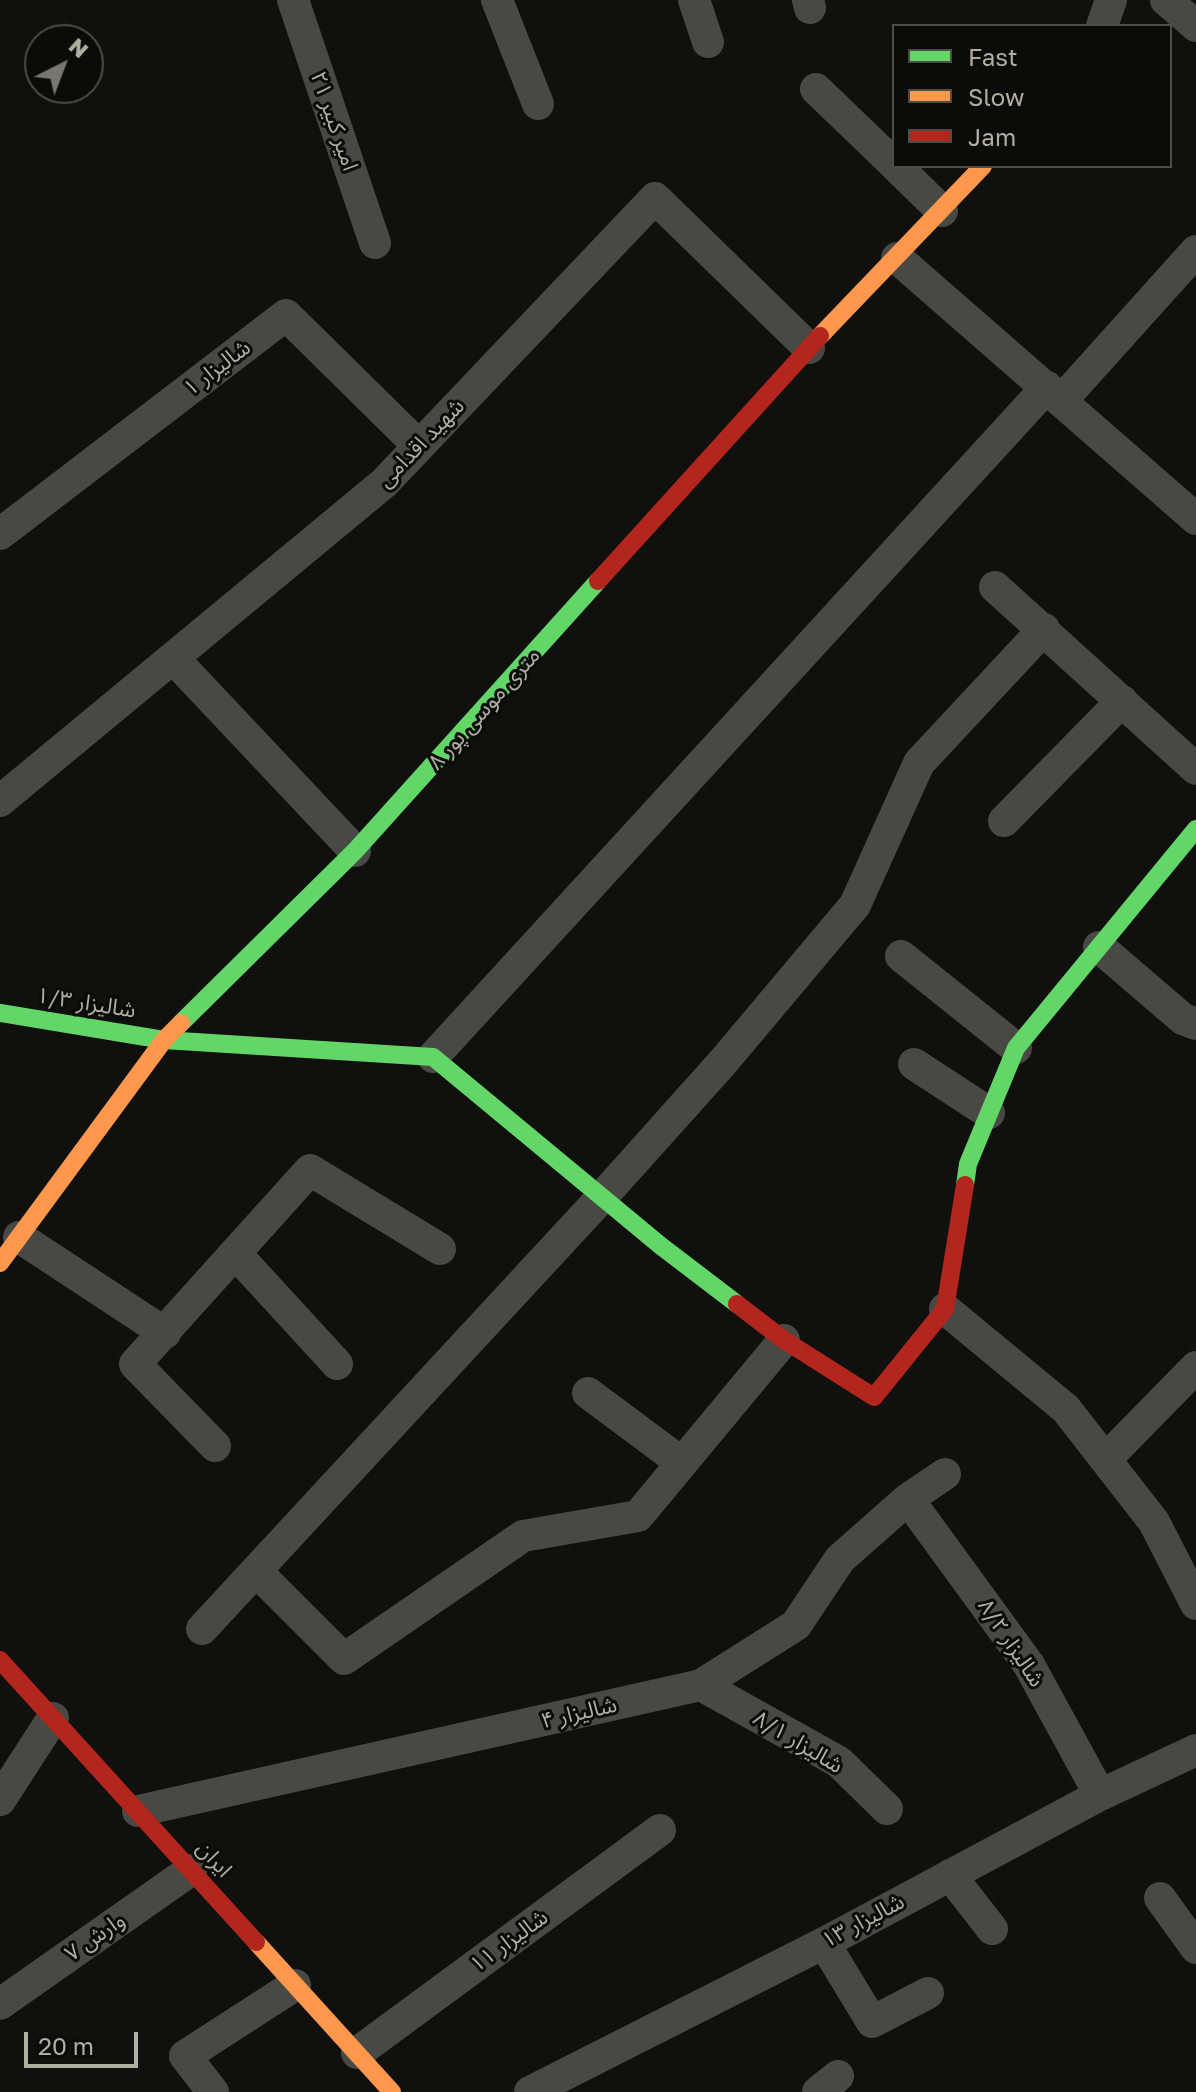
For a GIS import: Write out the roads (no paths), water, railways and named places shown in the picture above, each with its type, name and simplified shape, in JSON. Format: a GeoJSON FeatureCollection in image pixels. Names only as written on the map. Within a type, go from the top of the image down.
{"type":"FeatureCollection","features":[{"type":"Feature","properties":{"kind":"street","name":"امیر کبیر ۲۱"},"geometry":{"type":"LineString","coordinates":[[293,0],[375,243]]}},
{"type":"Feature","properties":{"kind":"street"},"geometry":{"type":"LineString","coordinates":[[497,0],[538,104]]}},
{"type":"Feature","properties":{"kind":"street"},"geometry":{"type":"LineString","coordinates":[[694,0],[708,42]]}},
{"type":"Feature","properties":{"kind":"street"},"geometry":{"type":"LineString","coordinates":[[1103,24],[1111,0]]}},
{"type":"Feature","properties":{"kind":"street"},"geometry":{"type":"LineString","coordinates":[[1166,0],[1196,26]]}},
{"type":"Feature","properties":{"kind":"street"},"geometry":{"type":"LineString","coordinates":[[816,89],[892,162]]}},
{"type":"Feature","properties":{"kind":"street"},"geometry":{"type":"LineString","coordinates":[[898,168],[942,211]]}},
{"type":"Feature","properties":{"kind":"street","name":"۸ متری موسی پور"},"geometry":{"type":"LineString","coordinates":[[0,1263],[164,1040],[355,851],[809,348],[981,168]]}},
{"type":"Feature","properties":{"kind":"street","name":"شهید اقدامی"},"geometry":{"type":"LineString","coordinates":[[0,801],[384,483],[655,198],[809,348]]}},
{"type":"Feature","properties":{"kind":"street"},"geometry":{"type":"LineString","coordinates":[[1196,251],[1054,393],[433,1057],[602,1197],[784,1340],[874,1397],[945,1309],[968,1164],[1016,1048],[1196,829]]}},
{"type":"Feature","properties":{"kind":"street"},"geometry":{"type":"LineString","coordinates":[[897,258],[1193,509]]}},
{"type":"Feature","properties":{"kind":"street","name":"شاليزار ۱"},"geometry":{"type":"LineString","coordinates":[[0,534],[286,315],[419,446]]}},
{"type":"Feature","properties":{"kind":"street"},"geometry":{"type":"LineString","coordinates":[[995,587],[1196,769]]}},
{"type":"Feature","properties":{"kind":"street"},"geometry":{"type":"LineString","coordinates":[[202,1629],[723,1062],[855,905],[919,763],[1044,629]]}},
{"type":"Feature","properties":{"kind":"street"},"geometry":{"type":"LineString","coordinates":[[173,658],[355,851]]}},
{"type":"Feature","properties":{"kind":"street"},"geometry":{"type":"LineString","coordinates":[[1004,821],[1122,701]]}},
{"type":"Feature","properties":{"kind":"street"},"geometry":{"type":"LineString","coordinates":[[1099,947],[1183,1019],[1196,1024]]}},
{"type":"Feature","properties":{"kind":"street"},"geometry":{"type":"LineString","coordinates":[[901,956],[1016,1048]]}},
{"type":"Feature","properties":{"kind":"street","name":"شالیزار ۱/۳"},"geometry":{"type":"LineString","coordinates":[[0,1013],[164,1040],[433,1057]]}},
{"type":"Feature","properties":{"kind":"street"},"geometry":{"type":"LineString","coordinates":[[914,1064],[989,1113]]}},
{"type":"Feature","properties":{"kind":"street"},"geometry":{"type":"LineString","coordinates":[[215,1446],[135,1364],[310,1170],[440,1249]]}},
{"type":"Feature","properties":{"kind":"street"},"geometry":{"type":"LineString","coordinates":[[19,1237],[165,1333]]}},
{"type":"Feature","properties":{"kind":"street"},"geometry":{"type":"LineString","coordinates":[[236,1254],[337,1364]]}},
{"type":"Feature","properties":{"kind":"street"},"geometry":{"type":"LineString","coordinates":[[945,1309],[1066,1409],[1154,1522],[1196,1604]]}},
{"type":"Feature","properties":{"kind":"street"},"geometry":{"type":"LineString","coordinates":[[256,1571],[344,1659],[523,1536],[638,1516],[784,1340]]}},
{"type":"Feature","properties":{"kind":"street"},"geometry":{"type":"LineString","coordinates":[[1106,1459],[1196,1367]]}},
{"type":"Feature","properties":{"kind":"street"},"geometry":{"type":"LineString","coordinates":[[588,1393],[682,1463]]}},
{"type":"Feature","properties":{"kind":"street","name":"شالیزار ۴"},"geometry":{"type":"LineString","coordinates":[[138,1811],[701,1685],[796,1625],[840,1559],[908,1499],[945,1474]]}},
{"type":"Feature","properties":{"kind":"street","name":"شالیزار ۸/۲"},"geometry":{"type":"LineString","coordinates":[[908,1499],[1029,1665],[1100,1795]]}},
{"type":"Feature","properties":{"kind":"street","name":"ایران"},"geometry":{"type":"LineString","coordinates":[[0,1660],[392,2092]]}},
{"type":"Feature","properties":{"kind":"street","name":"شالیزار ۸/۱"},"geometry":{"type":"LineString","coordinates":[[701,1685],[839,1762],[887,1809]]}},
{"type":"Feature","properties":{"kind":"street"},"geometry":{"type":"LineString","coordinates":[[0,1800],[53,1718]]}},
{"type":"Feature","properties":{"kind":"street","name":"شالیزار ۱۳"},"geometry":{"type":"LineString","coordinates":[[530,2092],[824,1943],[1100,1795],[1196,1750]]}},
{"type":"Feature","properties":{"kind":"street","name":"شالیزار ۱۱"},"geometry":{"type":"LineString","coordinates":[[357,2053],[660,1830]]}},
{"type":"Feature","properties":{"kind":"street","name":"وارش ۷"},"geometry":{"type":"LineString","coordinates":[[0,2004],[191,1870]]}},
{"type":"Feature","properties":{"kind":"street"},"geometry":{"type":"LineString","coordinates":[[950,1875],[992,1929]]}},
{"type":"Feature","properties":{"kind":"street"},"geometry":{"type":"LineString","coordinates":[[1160,1898],[1196,1948]]}},
{"type":"Feature","properties":{"kind":"street"},"geometry":{"type":"LineString","coordinates":[[824,1943],[872,2022],[928,1993]]}},
{"type":"Feature","properties":{"kind":"street"},"geometry":{"type":"LineString","coordinates":[[213,2092],[185,2056],[295,1985]]}}]}
